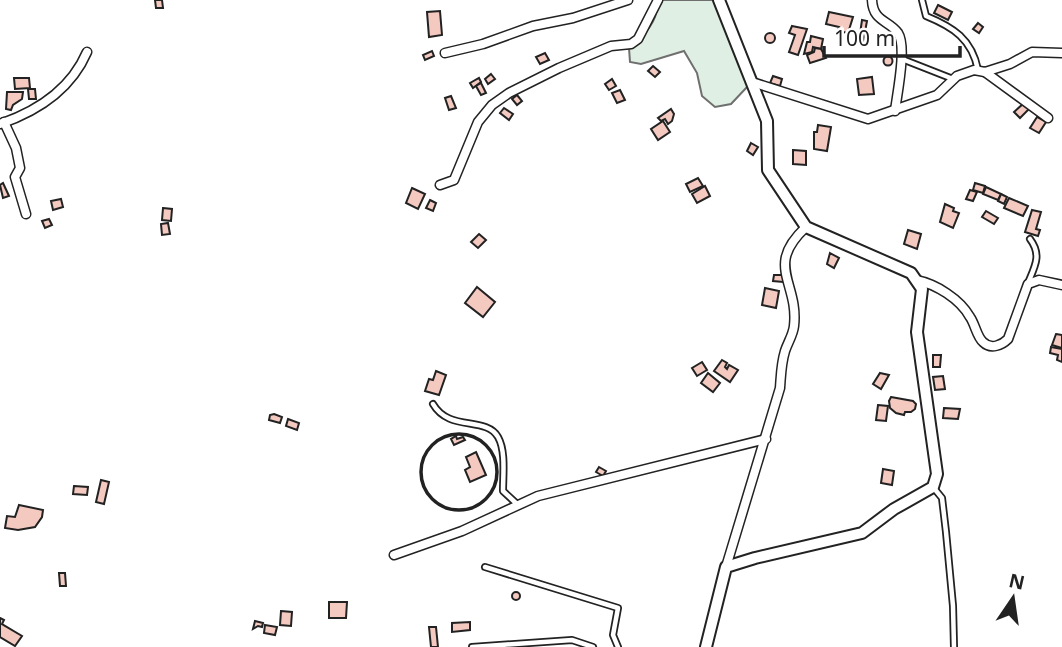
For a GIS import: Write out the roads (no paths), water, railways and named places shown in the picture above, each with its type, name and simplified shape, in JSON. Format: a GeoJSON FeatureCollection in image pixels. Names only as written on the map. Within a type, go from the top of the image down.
{"type":"FeatureCollection","features":[{"type":"Feature","properties":{"kind":"street"},"geometry":{"type":"LineString","coordinates":[[445,53],[628,0]]}},
{"type":"Feature","properties":{"kind":"street"},"geometry":{"type":"LineString","coordinates":[[440,186],[454,180],[478,122],[492,105],[509,93],[559,68],[611,46],[631,44],[638,39],[657,0]]}},
{"type":"Feature","properties":{"kind":"street"},"geometry":{"type":"LineString","coordinates":[[719,0],[767,121],[768,170],[806,227],[911,273],[922,289],[917,332],[937,474],[933,487],[894,509],[862,533],[755,558],[726,568]]}},
{"type":"Feature","properties":{"kind":"street"},"geometry":{"type":"LineString","coordinates":[[872,0],[872,9],[898,33],[902,45],[895,111]]}},
{"type":"Feature","properties":{"kind":"street"},"geometry":{"type":"LineString","coordinates":[[26,214],[15,177],[20,168],[16,148],[2,123],[45,103],[67,86],[79,70],[87,52]]}},
{"type":"Feature","properties":{"kind":"street"},"geometry":{"type":"LineString","coordinates":[[752,82],[868,119],[937,95],[957,76],[1010,64],[1032,52],[1062,53]]}},
{"type":"Feature","properties":{"kind":"street"},"geometry":{"type":"LineString","coordinates":[[982,71],[1048,118]]}},
{"type":"Feature","properties":{"kind":"street"},"geometry":{"type":"LineString","coordinates":[[706,647],[726,568],[780,388],[781,364],[794,327],[794,306],[784,266],[786,251],[792,240],[806,227]]}},
{"type":"Feature","properties":{"kind":"street"},"geometry":{"type":"LineString","coordinates":[[916,280],[930,283],[962,306],[983,342],[993,346],[1003,344],[1008,339],[1028,284],[1039,280],[1062,285]]}},
{"type":"Feature","properties":{"kind":"street"},"geometry":{"type":"LineString","coordinates":[[394,555],[462,531],[538,496],[765,439]]}},
{"type":"Feature","properties":{"kind":"lane"},"geometry":{"type":"LineString","coordinates":[[922,0],[926,16],[949,25],[966,42],[982,71]]}},
{"type":"Feature","properties":{"kind":"lane"},"geometry":{"type":"LineString","coordinates":[[901,59],[953,79]]}},
{"type":"Feature","properties":{"kind":"lane"},"geometry":{"type":"LineString","coordinates":[[1028,284],[1038,258],[1030,239]]}},
{"type":"Feature","properties":{"kind":"lane"},"geometry":{"type":"LineString","coordinates":[[433,404],[439,414],[494,432],[499,439],[503,491],[518,505]]}},
{"type":"Feature","properties":{"kind":"lane"},"geometry":{"type":"LineString","coordinates":[[933,487],[942,498],[944,509],[954,647]]}},
{"type":"Feature","properties":{"kind":"lane"},"geometry":{"type":"LineString","coordinates":[[485,567],[618,608],[613,635],[618,647]]}},
{"type":"Feature","properties":{"kind":"lane"},"geometry":{"type":"LineString","coordinates":[[472,647],[572,640],[593,647]]}}]}
